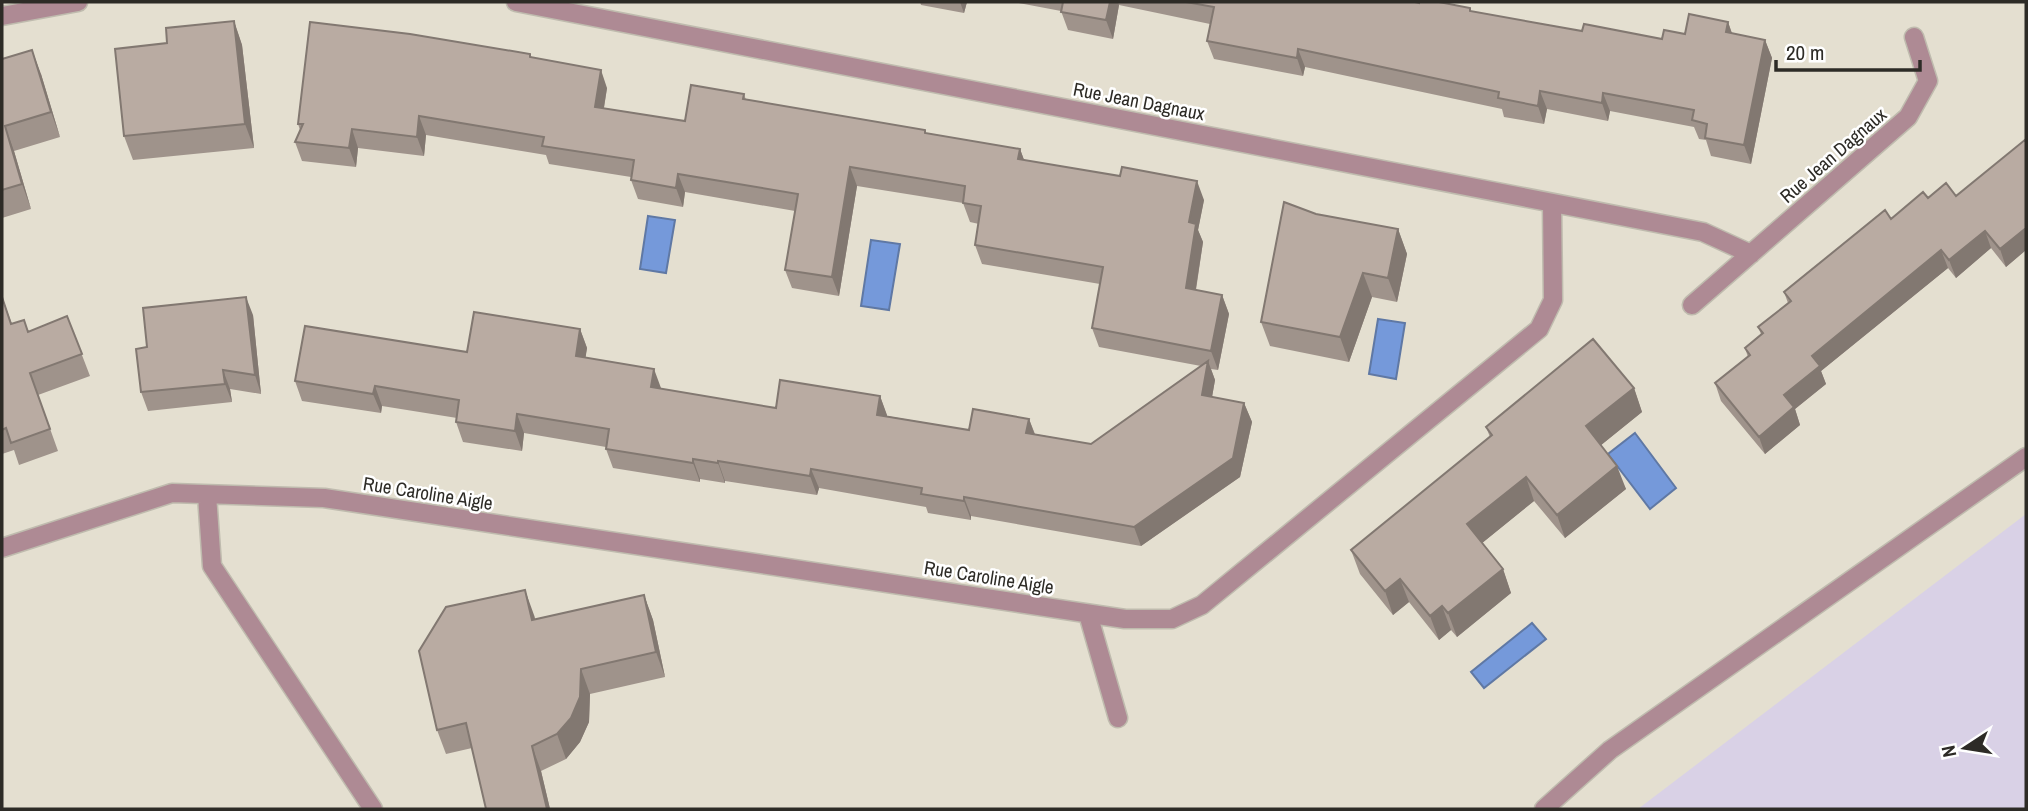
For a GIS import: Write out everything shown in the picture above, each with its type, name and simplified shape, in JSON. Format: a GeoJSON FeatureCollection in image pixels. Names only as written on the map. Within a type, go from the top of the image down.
{"type":"FeatureCollection","features":[{"type":"Feature","properties":{"kind":"street"},"geometry":{"type":"LineString","coordinates":[[2,16],[78,2]]}},
{"type":"Feature","properties":{"kind":"street","name":"Rue Jean Dagnaux"},"geometry":{"type":"LineString","coordinates":[[516,2],[1703,232],[1751,254]]}},
{"type":"Feature","properties":{"kind":"street","name":"Rue Jean Dagnaux"},"geometry":{"type":"LineString","coordinates":[[1692,305],[1908,117],[1928,81],[1914,37]]}},
{"type":"Feature","properties":{"kind":"street","name":"Rue Caroline Aigle"},"geometry":{"type":"LineString","coordinates":[[2,548],[172,493],[324,498],[1088,614],[1125,619],[1172,619],[1202,605],[1539,329],[1553,300],[1552,204]]}},
{"type":"Feature","properties":{"kind":"street"},"geometry":{"type":"LineString","coordinates":[[1544,809],[1610,750],[2026,457]]}},
{"type":"Feature","properties":{"kind":"street"},"geometry":{"type":"LineString","coordinates":[[207,495],[212,566],[373,809]]}},
{"type":"Feature","properties":{"kind":"street"},"geometry":{"type":"LineString","coordinates":[[1088,614],[1118,718]]}},
{"type":"Feature","properties":{"kind":"shaded area"},"geometry":{"type":"Polygon","coordinates":[[[2026,514],[2026,809],[1638,809],[2026,514]]]}},
{"type":"Feature","properties":{"kind":"water"},"geometry":{"type":"Polygon","coordinates":[[[648,216],[675,220],[666,273],[640,269],[648,216]]]}},
{"type":"Feature","properties":{"kind":"water"},"geometry":{"type":"Polygon","coordinates":[[[871,240],[900,244],[889,310],[861,306],[871,240]]]}},
{"type":"Feature","properties":{"kind":"water"},"geometry":{"type":"Polygon","coordinates":[[[1378,319],[1405,323],[1396,379],[1369,374],[1378,319]]]}},
{"type":"Feature","properties":{"kind":"water"},"geometry":{"type":"Polygon","coordinates":[[[1635,433],[1676,488],[1650,509],[1608,454],[1635,433]]]}},
{"type":"Feature","properties":{"kind":"water"},"geometry":{"type":"Polygon","coordinates":[[[1532,623],[1546,639],[1484,688],[1471,672],[1532,623]]]}},
{"type":"Feature","properties":{"kind":"building"},"geometry":{"type":"Polygon","coordinates":[[[1063,2],[1110,2],[1106,20],[1061,12],[1063,2]]]}},
{"type":"Feature","properties":{"kind":"building"},"geometry":{"type":"Polygon","coordinates":[[[1186,2],[1439,2],[1470,8],[1470,11],[1582,31],[1584,24],[1662,39],[1664,30],[1685,34],[1689,14],[1728,22],[1726,32],[1765,40],[1744,145],[1705,138],[1707,124],[1692,120],[1694,110],[1603,93],[1602,103],[1540,91],[1538,106],[1498,98],[1499,92],[1298,49],[1297,58],[1207,41],[1214,7],[1186,2]]]}},
{"type":"Feature","properties":{"kind":"building"},"geometry":{"type":"Polygon","coordinates":[[[234,21],[245,124],[124,136],[115,49],[167,43],[166,28],[234,21]]]}},
{"type":"Feature","properties":{"kind":"building"},"geometry":{"type":"Polygon","coordinates":[[[310,22],[410,34],[530,54],[530,57],[601,70],[595,107],[685,121],[691,85],[744,94],[743,99],[1020,149],[1018,159],[1120,176],[1122,167],[1197,181],[1189,222],[1196,224],[1186,288],[1222,295],[1211,351],[1092,328],[1103,267],[975,245],[981,206],[963,203],[965,186],[850,167],[832,277],[785,270],[798,194],[678,174],[676,188],[631,180],[634,160],[542,146],[544,137],[419,116],[417,137],[352,129],[349,148],[295,142],[303,124],[298,124],[310,22]]]}},
{"type":"Feature","properties":{"kind":"building"},"geometry":{"type":"Polygon","coordinates":[[[32,50],[51,112],[5,126],[22,184],[2,190],[2,59],[32,50]]]}},
{"type":"Feature","properties":{"kind":"building"},"geometry":{"type":"Polygon","coordinates":[[[2026,139],[2026,228],[2000,249],[1985,231],[1949,260],[1941,250],[1812,356],[1820,366],[1784,395],[1794,407],[1759,437],[1715,383],[1750,355],[1745,348],[1763,333],[1758,327],[1791,301],[1784,292],[1885,210],[1891,219],[1923,192],[1928,198],[1946,183],[1956,196],[2026,139]]]}},
{"type":"Feature","properties":{"kind":"building"},"geometry":{"type":"Polygon","coordinates":[[[1284,202],[1316,214],[1398,229],[1388,278],[1363,273],[1340,337],[1261,322],[1284,202]]]}},
{"type":"Feature","properties":{"kind":"building"},"geometry":{"type":"Polygon","coordinates":[[[2,297],[11,324],[24,320],[28,332],[67,316],[82,354],[30,373],[50,429],[11,443],[6,428],[2,430],[2,297]]]}},
{"type":"Feature","properties":{"kind":"building"},"geometry":{"type":"Polygon","coordinates":[[[246,297],[255,375],[223,370],[225,384],[141,392],[136,349],[147,347],[143,308],[246,297]]]}},
{"type":"Feature","properties":{"kind":"building"},"geometry":{"type":"Polygon","coordinates":[[[474,312],[580,329],[576,356],[654,369],[651,387],[776,408],[780,380],[880,396],[877,415],[969,430],[973,409],[1029,419],[1026,433],[1091,444],[1208,361],[1202,395],[1244,403],[1233,458],[1134,527],[964,497],[964,501],[921,494],[922,488],[811,469],[810,476],[718,461],[693,459],[693,463],[606,449],[609,429],[517,414],[515,431],[456,422],[459,400],[375,386],[373,394],[295,381],[305,326],[467,352],[474,312]]]}},
{"type":"Feature","properties":{"kind":"building"},"geometry":{"type":"Polygon","coordinates":[[[1593,339],[1634,388],[1586,426],[1617,466],[1557,515],[1526,477],[1467,524],[1503,569],[1448,613],[1442,606],[1430,616],[1400,579],[1385,591],[1351,550],[1492,435],[1486,427],[1593,339]]]}},
{"type":"Feature","properties":{"kind":"building"},"geometry":{"type":"Polygon","coordinates":[[[525,590],[532,620],[644,595],[656,652],[581,669],[580,697],[571,718],[557,734],[532,746],[547,809],[486,809],[466,723],[437,730],[419,651],[446,607],[525,590]]]}}]}
